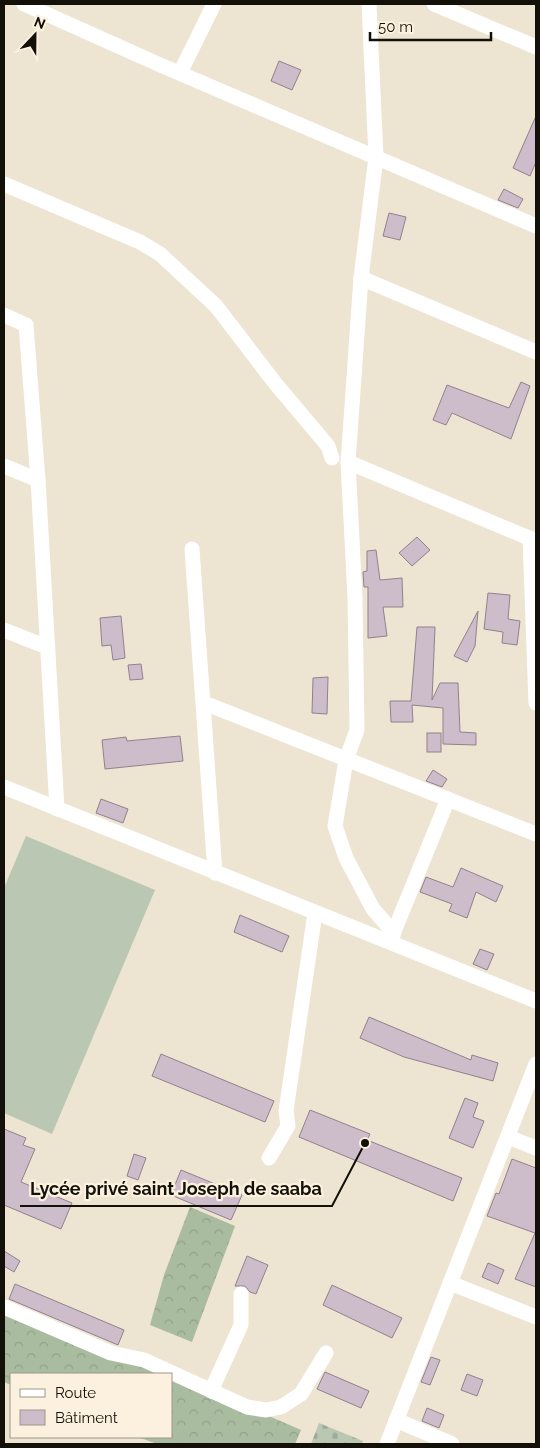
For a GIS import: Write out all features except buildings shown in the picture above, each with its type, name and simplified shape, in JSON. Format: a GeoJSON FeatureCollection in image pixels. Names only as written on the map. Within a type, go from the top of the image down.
{"type":"FeatureCollection","features":[{"type":"Feature","properties":{"kind":"street"},"geometry":{"type":"LineString","coordinates":[[180,73],[214,4]]}},
{"type":"Feature","properties":{"kind":"street"},"geometry":{"type":"LineString","coordinates":[[369,4],[376,157],[361,278],[348,462],[355,598],[356,730],[346,760],[335,826],[346,858],[373,909],[392,938]]}},
{"type":"Feature","properties":{"kind":"street"},"geometry":{"type":"LineString","coordinates":[[434,4],[536,48]]}},
{"type":"Feature","properties":{"kind":"street"},"geometry":{"type":"LineString","coordinates":[[34,6],[180,73],[536,226]]}},
{"type":"Feature","properties":{"kind":"street"},"geometry":{"type":"LineString","coordinates":[[4,184],[140,242],[160,254],[216,306],[280,390],[328,446],[332,458]]}},
{"type":"Feature","properties":{"kind":"street"},"geometry":{"type":"LineString","coordinates":[[361,278],[536,352]]}},
{"type":"Feature","properties":{"kind":"street"},"geometry":{"type":"LineString","coordinates":[[4,316],[26,325],[38,480],[47,647],[54,730],[57,809]]}},
{"type":"Feature","properties":{"kind":"street"},"geometry":{"type":"LineString","coordinates":[[348,462],[533,540],[536,703]]}},
{"type":"Feature","properties":{"kind":"street"},"geometry":{"type":"LineString","coordinates":[[4,466],[38,480]]}},
{"type":"Feature","properties":{"kind":"street"},"geometry":{"type":"LineString","coordinates":[[192,549],[215,873]]}},
{"type":"Feature","properties":{"kind":"street"},"geometry":{"type":"LineString","coordinates":[[4,630],[47,647]]}},
{"type":"Feature","properties":{"kind":"street"},"geometry":{"type":"LineString","coordinates":[[204,703],[536,834]]}},
{"type":"Feature","properties":{"kind":"street"},"geometry":{"type":"LineString","coordinates":[[4,787],[315,913],[392,938],[536,1001]]}},
{"type":"Feature","properties":{"kind":"street"},"geometry":{"type":"LineString","coordinates":[[392,938],[448,799]]}},
{"type":"Feature","properties":{"kind":"street"},"geometry":{"type":"LineString","coordinates":[[269,1158],[288,1126],[286,1111],[315,913]]}},
{"type":"Feature","properties":{"kind":"street"},"geometry":{"type":"LineString","coordinates":[[386,1444],[536,1064]]}},
{"type":"Feature","properties":{"kind":"street"},"geometry":{"type":"LineString","coordinates":[[508,1137],[536,1148]]}},
{"type":"Feature","properties":{"kind":"street"},"geometry":{"type":"LineString","coordinates":[[450,1283],[536,1317]]}},
{"type":"Feature","properties":{"kind":"street"},"geometry":{"type":"LineString","coordinates":[[211,1391],[241,1326],[241,1294]]}},
{"type":"Feature","properties":{"kind":"street"},"geometry":{"type":"LineString","coordinates":[[4,1307],[111,1353],[144,1360],[247,1407],[266,1410],[291,1403],[301,1394],[326,1353]]}},
{"type":"Feature","properties":{"kind":"street"},"geometry":{"type":"LineString","coordinates":[[396,1420],[452,1444]]}},
{"type":"Feature","properties":{"kind":"green space"},"geometry":{"type":"Polygon","coordinates":[[[26,836],[155,890],[52,1134],[4,1113],[4,888],[26,836]]]}},
{"type":"Feature","properties":{"kind":"green space"},"geometry":{"type":"Polygon","coordinates":[[[190,1207],[235,1226],[192,1342],[150,1325],[164,1275],[190,1207]]]}},
{"type":"Feature","properties":{"kind":"green space"},"geometry":{"type":"Polygon","coordinates":[[[4,1300],[171,1373],[10,1373],[10,1385],[4,1382],[4,1300]]]}},
{"type":"Feature","properties":{"kind":"green space"},"geometry":{"type":"Polygon","coordinates":[[[172,1374],[301,1430],[295,1444],[157,1444],[141,1438],[172,1438],[172,1374]]]}},
{"type":"Feature","properties":{"kind":"green space"},"geometry":{"type":"Polygon","coordinates":[[[319,1423],[363,1441],[362,1444],[311,1444],[319,1423]]]}},
{"type":"Feature","properties":{"kind":"place","name":"Lycée privé saint Joseph de saaba"},"geometry":{"type":"Point","coordinates":[365,1143]}}]}
